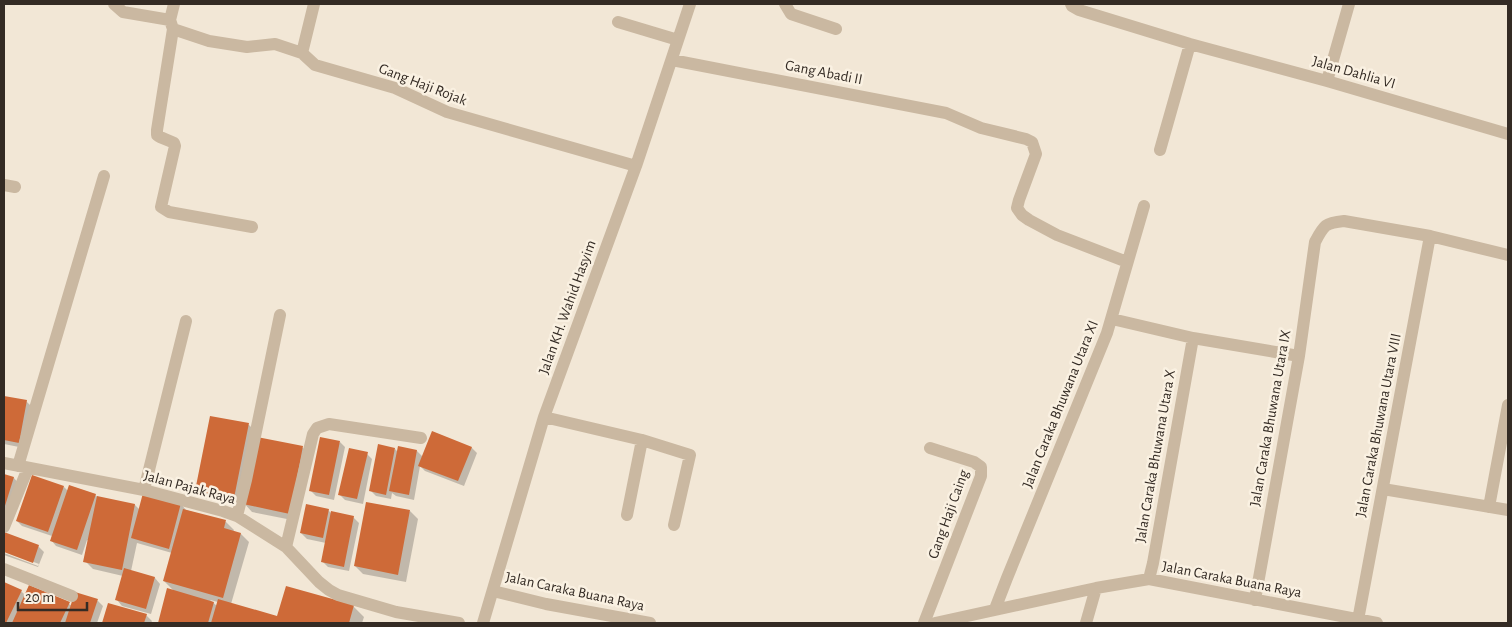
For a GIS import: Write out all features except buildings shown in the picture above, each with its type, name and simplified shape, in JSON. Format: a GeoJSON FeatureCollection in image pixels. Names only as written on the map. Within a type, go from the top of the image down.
{"type":"FeatureCollection","features":[{"type":"Feature","properties":{"kind":"street","name":"Gang Haji Rojak"},"geometry":{"type":"LineString","coordinates":[[114,4],[123,12],[172,25],[210,41],[247,47],[275,44],[302,53],[315,65],[395,88],[447,112],[636,166]]}},
{"type":"Feature","properties":{"kind":"street"},"geometry":{"type":"LineString","coordinates":[[174,4],[157,135],[174,143],[175,146],[160,207],[168,212],[252,227]]}},
{"type":"Feature","properties":{"kind":"street"},"geometry":{"type":"LineString","coordinates":[[302,53],[314,4]]}},
{"type":"Feature","properties":{"kind":"street","name":"Jalan KH. Wahid Hasyim"},"geometry":{"type":"LineString","coordinates":[[484,623],[544,417],[636,166],[690,4]]}},
{"type":"Feature","properties":{"kind":"street"},"geometry":{"type":"LineString","coordinates":[[785,4],[791,14],[836,29]]}},
{"type":"Feature","properties":{"kind":"street","name":"Jalan Dahlia VI"},"geometry":{"type":"LineString","coordinates":[[1071,4],[1079,10],[1190,44],[1328,81],[1508,134]]}},
{"type":"Feature","properties":{"kind":"street"},"geometry":{"type":"LineString","coordinates":[[1328,81],[1349,4]]}},
{"type":"Feature","properties":{"kind":"street"},"geometry":{"type":"LineString","coordinates":[[618,22],[678,40]]}},
{"type":"Feature","properties":{"kind":"street"},"geometry":{"type":"LineString","coordinates":[[1160,150],[1190,44]]}},
{"type":"Feature","properties":{"kind":"street","name":"Gang Abadi II"},"geometry":{"type":"LineString","coordinates":[[672,60],[946,113],[968,123],[1026,139],[1032,142],[1036,154],[1017,208],[1022,215],[1057,235],[1127,262]]}},
{"type":"Feature","properties":{"kind":"street"},"geometry":{"type":"LineString","coordinates":[[4,527],[23,467],[104,176]]}},
{"type":"Feature","properties":{"kind":"street","name":"Jalan Caraka Bhuwana Utara XI"},"geometry":{"type":"LineString","coordinates":[[995,609],[1107,333],[1144,206]]}},
{"type":"Feature","properties":{"kind":"street","name":"Jalan Caraka Bhuwana Utara IX"},"geometry":{"type":"LineString","coordinates":[[1255,600],[1299,356],[1315,242],[1329,222],[1344,221],[1430,236]]}},
{"type":"Feature","properties":{"kind":"street"},"geometry":{"type":"LineString","coordinates":[[1430,236],[1508,255]]}},
{"type":"Feature","properties":{"kind":"street","name":"Jalan Caraka Bhuwana Utara VIII"},"geometry":{"type":"LineString","coordinates":[[1358,620],[1430,236]]}},
{"type":"Feature","properties":{"kind":"street"},"geometry":{"type":"LineString","coordinates":[[237,516],[280,315]]}},
{"type":"Feature","properties":{"kind":"street"},"geometry":{"type":"LineString","coordinates":[[1112,319],[1193,338],[1299,356]]}},
{"type":"Feature","properties":{"kind":"street"},"geometry":{"type":"LineString","coordinates":[[144,490],[186,321]]}},
{"type":"Feature","properties":{"kind":"street","name":"Jalan Caraka Bhuwana Utara X"},"geometry":{"type":"LineString","coordinates":[[1149,579],[1193,338]]}},
{"type":"Feature","properties":{"kind":"street"},"geometry":{"type":"LineString","coordinates":[[1489,507],[1508,405]]}},
{"type":"Feature","properties":{"kind":"street"},"geometry":{"type":"LineString","coordinates":[[544,417],[642,440],[690,455],[674,525]]}},
{"type":"Feature","properties":{"kind":"street"},"geometry":{"type":"LineString","coordinates":[[286,547],[313,434],[318,428],[328,424],[421,438]]}},
{"type":"Feature","properties":{"kind":"street"},"geometry":{"type":"LineString","coordinates":[[627,515],[642,440]]}},
{"type":"Feature","properties":{"kind":"street","name":"Gang Haji Caing"},"geometry":{"type":"LineString","coordinates":[[924,623],[980,476],[981,467],[974,462],[930,448]]}},
{"type":"Feature","properties":{"kind":"street","name":"Jalan Pajak Raya"},"geometry":{"type":"LineString","coordinates":[[4,463],[144,490],[237,516],[286,547],[319,582],[338,595],[396,612],[459,623]]}},
{"type":"Feature","properties":{"kind":"street"},"geometry":{"type":"LineString","coordinates":[[1383,490],[1508,510]]}},
{"type":"Feature","properties":{"kind":"street"},"geometry":{"type":"LineString","coordinates":[[4,569],[72,596]]}},
{"type":"Feature","properties":{"kind":"street","name":"Jalan Caraka Buana Raya"},"geometry":{"type":"LineString","coordinates":[[934,623],[974,619],[995,609],[1149,579],[1376,623]]}},
{"type":"Feature","properties":{"kind":"street"},"geometry":{"type":"LineString","coordinates":[[1086,623],[1096,588]]}},
{"type":"Feature","properties":{"kind":"street","name":"Jalan Caraka Buana Raya"},"geometry":{"type":"LineString","coordinates":[[493,591],[546,604],[644,623]]}}]}
